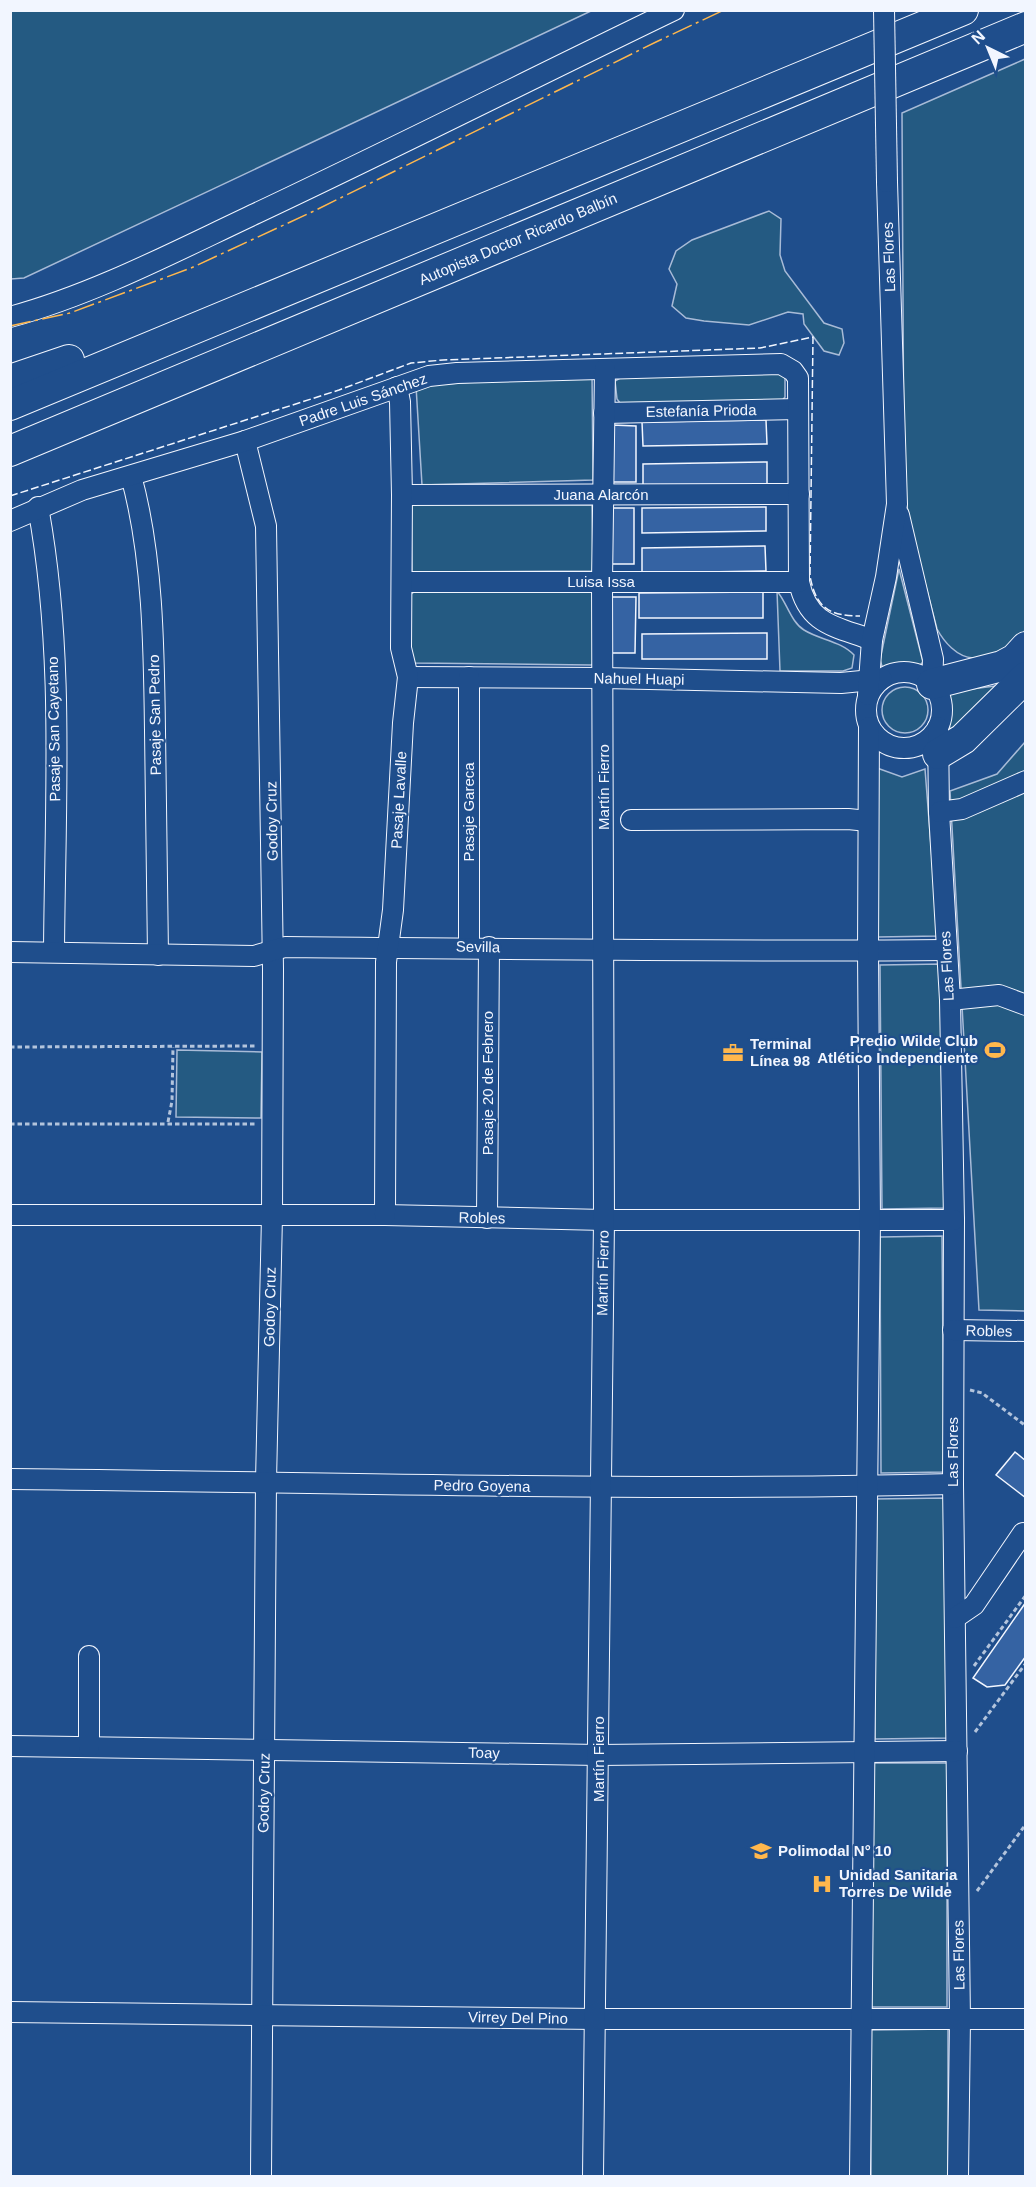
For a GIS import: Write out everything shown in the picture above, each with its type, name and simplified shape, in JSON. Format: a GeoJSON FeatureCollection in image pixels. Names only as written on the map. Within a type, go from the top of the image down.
{"type":"FeatureCollection","features":[{"type":"Feature","properties":{"kind":"highway"},"geometry":{"type":"LineString","coordinates":[[10,405],[963,10]]}},
{"type":"Feature","properties":{"kind":"highway","name":"Autopista Doctor Ricardo Balbín"},"geometry":{"type":"LineString","coordinates":[[15,450],[1026,27]]}},
{"type":"Feature","properties":{"kind":"highway"},"geometry":{"type":"LineString","coordinates":[[10,380],[158,328],[228,314]]}},
{"type":"Feature","properties":{"kind":"highway"},"geometry":{"type":"LineString","coordinates":[[932,684],[1002,666],[1015,659],[1026,647]]}},
{"type":"Feature","properties":{"kind":"highway"},"geometry":{"type":"LineString","coordinates":[[938,740],[963,739],[1026,677]]}},
{"type":"Feature","properties":{"kind":"street"},"geometry":{"type":"LineString","coordinates":[[10,317],[36,310],[156,261],[674,10]]}},
{"type":"Feature","properties":{"kind":"street","name":"Las Flores"},"geometry":{"type":"LineString","coordinates":[[873,685],[872,640],[886,576],[897,504],[884,10]]}},
{"type":"Feature","properties":{"kind":"street","name":"Padre Luis Sánchez"},"geometry":{"type":"LineString","coordinates":[[10,521],[82,490],[245,441],[429,376],[445,373],[781,364],[793,371],[798,378],[798,409]]}},
{"type":"Feature","properties":{"kind":"street","name":"Martín Fierro"},"geometry":{"type":"LineString","coordinates":[[593,2176],[604,1220],[602,582],[604,369]]}},
{"type":"Feature","properties":{"kind":"street","name":"Pasaje Lavalle"},"geometry":{"type":"LineString","coordinates":[[385,1215],[386,973],[393,909],[403,723],[408,677],[401,648],[402,495],[400,402],[397,387]]}},
{"type":"Feature","properties":{"kind":"street"},"geometry":{"type":"LineString","coordinates":[[798,409],[799,582],[802,596],[812,613],[832,625],[872,640]]}},
{"type":"Feature","properties":{"kind":"street","name":"Estefanía Prioda"},"geometry":{"type":"LineString","coordinates":[[604,413],[798,409]]}},
{"type":"Feature","properties":{"kind":"street","name":"Godoy Cruz"},"geometry":{"type":"LineString","coordinates":[[245,441],[266,526],[270,641],[273,949],[261,2176]]}},
{"type":"Feature","properties":{"kind":"street","name":"Pasaje San Pedro"},"geometry":{"type":"LineString","coordinates":[[131,476],[144,541],[154,652],[158,955]]}},
{"type":"Feature","properties":{"kind":"street","name":"Juana Alarcón"},"geometry":{"type":"LineString","coordinates":[[402,495],[799,494]]}},
{"type":"Feature","properties":{"kind":"street","name":"Las Flores"},"geometry":{"type":"LineString","coordinates":[[897,504],[933,659],[932,684]]}},
{"type":"Feature","properties":{"kind":"street","name":"Pasaje San Cayetano"},"geometry":{"type":"LineString","coordinates":[[38,507],[53,609],[56,738],[54,951]]}},
{"type":"Feature","properties":{"kind":"street","name":"Luisa Issa"},"geometry":{"type":"LineString","coordinates":[[403,582],[799,582]]}},
{"type":"Feature","properties":{"kind":"street"},"geometry":{"type":"LineString","coordinates":[[860,2176],[870,1220],[869,727],[866,706],[873,685],[892,674],[913,673],[924,677],[938,693],[942,714],[938,740],[905,748],[884,743],[869,727]]}},
{"type":"Feature","properties":{"kind":"street","name":"Nahuel Huapi"},"geometry":{"type":"LineString","coordinates":[[408,677],[603,678],[873,685]]}},
{"type":"Feature","properties":{"kind":"street","name":"Pasaje Gareca"},"geometry":{"type":"LineString","coordinates":[[469,677],[469,947]]}},
{"type":"Feature","properties":{"kind":"street","name":"Las Flores"},"geometry":{"type":"LineString","coordinates":[[938,740],[939,812],[950,1000],[954,1220],[953,1484],[960,2019],[958,2176]]}},
{"type":"Feature","properties":{"kind":"street"},"geometry":{"type":"LineString","coordinates":[[939,812],[962,809],[1026,781]]}},
{"type":"Feature","properties":{"kind":"street"},"geometry":{"type":"LineString","coordinates":[[631,820],[848,819],[868,821]]}},
{"type":"Feature","properties":{"kind":"street","name":"Sevilla"},"geometry":{"type":"LineString","coordinates":[[10,952],[255,956],[285,947],[489,947],[604,951],[946,950]]}},
{"type":"Feature","properties":{"kind":"street","name":"Pasaje 20 de Febrero"},"geometry":{"type":"LineString","coordinates":[[487,1218],[489,947]]}},
{"type":"Feature","properties":{"kind":"street"},"geometry":{"type":"LineString","coordinates":[[950,1000],[999,994],[1026,1005]]}},
{"type":"Feature","properties":{"kind":"street","name":"Robles"},"geometry":{"type":"LineString","coordinates":[[10,1215],[385,1215],[604,1220],[954,1220]]}},
{"type":"Feature","properties":{"kind":"street","name":"Robles"},"geometry":{"type":"LineString","coordinates":[[953,1330],[1026,1331]]}},
{"type":"Feature","properties":{"kind":"street","name":"Pedro Goyena"},"geometry":{"type":"LineString","coordinates":[[10,1479],[266,1481],[600,1488],[953,1484]]}},
{"type":"Feature","properties":{"kind":"street"},"geometry":{"type":"LineString","coordinates":[[955,1618],[974,1605],[1023,1533]]}},
{"type":"Feature","properties":{"kind":"street"},"geometry":{"type":"LineString","coordinates":[[89,1656],[89,1747]]}},
{"type":"Feature","properties":{"kind":"street","name":"Toay"},"geometry":{"type":"LineString","coordinates":[[10,1746],[599,1755],[957,1751]]}},
{"type":"Feature","properties":{"kind":"street","name":"Virrey Del Pino"},"geometry":{"type":"LineString","coordinates":[[10,2012],[261,2013],[596,2019],[1026,2019]]}},
{"type":"Feature","properties":{"kind":"path"},"geometry":{"type":"LineString","coordinates":[[168,1122],[172,1101],[173,1046]]}},
{"type":"Feature","properties":{"kind":"path"},"geometry":{"type":"LineString","coordinates":[[10,1047],[272,1046]]}},
{"type":"Feature","properties":{"kind":"path"},"geometry":{"type":"LineString","coordinates":[[10,1124],[168,1122],[271,1124]]}},
{"type":"Feature","properties":{"kind":"path"},"geometry":{"type":"LineString","coordinates":[[953,1389],[982,1393],[1026,1426]]}},
{"type":"Feature","properties":{"kind":"path"},"geometry":{"type":"LineString","coordinates":[[969,1673],[1026,1594]]}},
{"type":"Feature","properties":{"kind":"path"},"geometry":{"type":"LineString","coordinates":[[957,1751],[977,1729],[1025,1664]]}},
{"type":"Feature","properties":{"kind":"path"},"geometry":{"type":"LineString","coordinates":[[975,1718],[977,1729]]}},
{"type":"Feature","properties":{"kind":"path"},"geometry":{"type":"LineString","coordinates":[[958,1905],[977,1891],[1026,1824]]}},
{"type":"Feature","properties":{"kind":"shaded area"},"geometry":{"type":"Polygon","coordinates":[[[11,10],[591,11],[24,278],[11,279],[11,10]]]}},
{"type":"Feature","properties":{"kind":"shaded area"},"geometry":{"type":"Polygon","coordinates":[[[1025,59],[1026,628],[1015,649],[973,658],[962,655],[952,648],[937,629],[911,529],[904,489],[902,113],[1025,59]]]}},
{"type":"Feature","properties":{"kind":"shaded area"},"geometry":{"type":"Polygon","coordinates":[[[769,211],[781,219],[780,255],[785,271],[824,323],[842,329],[844,343],[839,355],[824,351],[804,324],[803,314],[788,312],[749,325],[686,318],[672,306],[677,284],[669,269],[676,251],[692,240],[769,211]]]}},
{"type":"Feature","properties":{"kind":"shaded area"},"geometry":{"type":"Polygon","coordinates":[[[779,373],[785,377],[785,397],[781,402],[620,403],[617,399],[615,381],[622,377],[779,373]]]}},
{"type":"Feature","properties":{"kind":"shaded area"},"geometry":{"type":"Polygon","coordinates":[[[592,374],[593,480],[422,485],[416,386],[592,374]]]}},
{"type":"Feature","properties":{"kind":"shaded area"},"geometry":{"type":"Polygon","coordinates":[[[411,504],[592,505],[593,571],[412,572],[411,504]]]}},
{"type":"Feature","properties":{"kind":"shaded area"},"geometry":{"type":"Polygon","coordinates":[[[899,569],[923,662],[916,669],[886,670],[880,660],[899,569]]]}},
{"type":"Feature","properties":{"kind":"shaded area"},"geometry":{"type":"Polygon","coordinates":[[[590,590],[595,594],[597,661],[591,665],[414,663],[411,659],[410,595],[414,592],[590,590]]]}},
{"type":"Feature","properties":{"kind":"shaded area"},"geometry":{"type":"Polygon","coordinates":[[[777,591],[800,627],[849,650],[854,655],[852,668],[843,671],[780,671],[777,591]]]}},
{"type":"Feature","properties":{"kind":"shaded area"},"geometry":{"type":"Polygon","coordinates":[[[1016,679],[950,735],[948,692],[995,686],[1016,679]]]}},
{"type":"Feature","properties":{"kind":"shaded area"},"geometry":{"type":"Polygon","coordinates":[[[905,687],[921,694],[928,710],[921,726],[905,733],[889,726],[882,710],[889,694],[905,687]]]}},
{"type":"Feature","properties":{"kind":"shaded area","name":"Predio Wilde Club Atlético Independiente"},"geometry":{"type":"Polygon","coordinates":[[[1025,742],[1025,1311],[979,1310],[950,791],[997,774],[1025,742]]]}},
{"type":"Feature","properties":{"kind":"shaded area"},"geometry":{"type":"Polygon","coordinates":[[[877,768],[902,777],[925,769],[938,936],[877,937],[877,768]]]}},
{"type":"Feature","properties":{"kind":"shaded area"},"geometry":{"type":"Polygon","coordinates":[[[942,964],[945,1208],[882,1209],[880,965],[942,964]]]}},
{"type":"Feature","properties":{"kind":"shaded area"},"geometry":{"type":"Polygon","coordinates":[[[177,1050],[262,1052],[261,1118],[176,1117],[177,1050]]]}},
{"type":"Feature","properties":{"kind":"shaded area"},"geometry":{"type":"Polygon","coordinates":[[[942,1236],[944,1472],[881,1473],[880,1237],[942,1236]]]}},
{"type":"Feature","properties":{"kind":"shaded area"},"geometry":{"type":"Polygon","coordinates":[[[946,1498],[949,1738],[875,1739],[873,1499],[946,1498]]]}},
{"type":"Feature","properties":{"kind":"shaded area"},"geometry":{"type":"Polygon","coordinates":[[[871,1763],[947,1763],[947,2007],[871,2007],[871,1763]]]}},
{"type":"Feature","properties":{"kind":"shaded area"},"geometry":{"type":"Polygon","coordinates":[[[948,2029],[948,2176],[871,2176],[871,2030],[948,2029]]]}},
{"type":"Feature","properties":{"kind":"building"},"geometry":{"type":"Polygon","coordinates":[[[766,420],[767,444],[643,446],[642,422],[766,420]]]}},
{"type":"Feature","properties":{"kind":"building"},"geometry":{"type":"Polygon","coordinates":[[[612,425],[636,426],[636,482],[612,482],[612,425]]]}},
{"type":"Feature","properties":{"kind":"building"},"geometry":{"type":"Polygon","coordinates":[[[767,462],[767,487],[643,489],[643,464],[767,462]]]}},
{"type":"Feature","properties":{"kind":"building"},"geometry":{"type":"Polygon","coordinates":[[[766,507],[766,531],[642,533],[642,508],[766,507]]]}},
{"type":"Feature","properties":{"kind":"building"},"geometry":{"type":"Polygon","coordinates":[[[611,508],[634,508],[634,564],[610,564],[611,508]]]}},
{"type":"Feature","properties":{"kind":"building"},"geometry":{"type":"Polygon","coordinates":[[[765,546],[766,571],[642,573],[642,548],[765,546]]]}},
{"type":"Feature","properties":{"kind":"building"},"geometry":{"type":"Polygon","coordinates":[[[763,592],[763,618],[639,618],[639,593],[763,592]]]}},
{"type":"Feature","properties":{"kind":"building"},"geometry":{"type":"Polygon","coordinates":[[[612,597],[636,597],[635,653],[611,653],[612,597]]]}},
{"type":"Feature","properties":{"kind":"building"},"geometry":{"type":"Polygon","coordinates":[[[767,633],[767,659],[642,659],[642,634],[767,633]]]}},
{"type":"Feature","properties":{"kind":"building"},"geometry":{"type":"Polygon","coordinates":[[[1015,1452],[1026,1461],[1026,1498],[996,1475],[1015,1452]]]}},
{"type":"Feature","properties":{"kind":"building"},"geometry":{"type":"Polygon","coordinates":[[[1026,1602],[1026,1656],[1005,1685],[987,1687],[973,1678],[1026,1602]]]}},
{"type":"Feature","properties":{"kind":"fence"},"geometry":{"type":"LineString","coordinates":[[10,496],[339,390],[411,363],[760,348],[813,337],[810,576],[816,596],[826,608],[840,614],[860,616]]}},
{"type":"Feature","properties":{"kind":"power"},"geometry":{"type":"LineString","coordinates":[[10,326],[70,313],[191,268],[314,211],[724,10]]}},
{"type":"Feature","properties":{"kind":"place","name":"Predio Wilde Club Atlético Independiente"},"geometry":{"type":"Point","coordinates":[995,1050]}},
{"type":"Feature","properties":{"kind":"place","name":"Terminal Línea 98"},"geometry":{"type":"Point","coordinates":[733,1053]}},
{"type":"Feature","properties":{"kind":"place","name":"Polimodal N° 10"},"geometry":{"type":"Point","coordinates":[761,1851]}},
{"type":"Feature","properties":{"kind":"place","name":"Unidad Sanitaria Torres De Wilde"},"geometry":{"type":"Point","coordinates":[822,1884]}}]}
